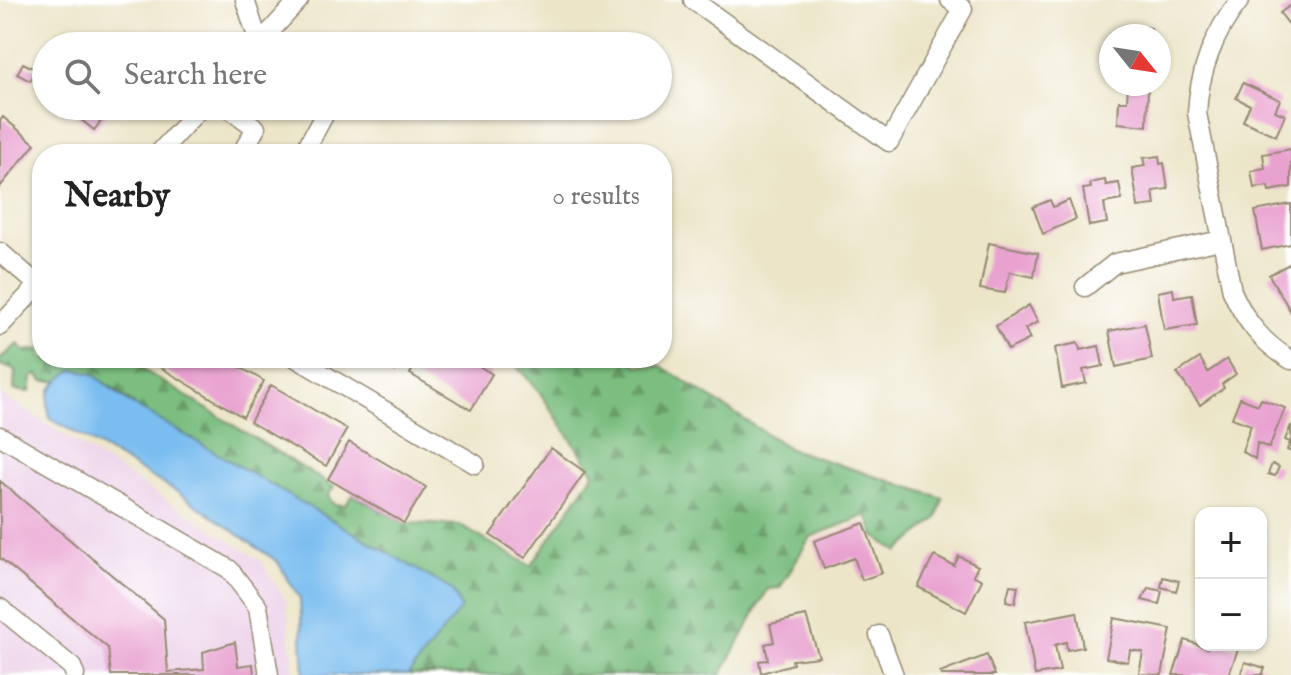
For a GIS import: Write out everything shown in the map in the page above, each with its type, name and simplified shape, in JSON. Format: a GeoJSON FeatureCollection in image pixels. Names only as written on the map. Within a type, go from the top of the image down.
{"type":"FeatureCollection","features":[{"type":"Feature","properties":{"kind":"street"},"geometry":{"type":"LineString","coordinates":[[245,0],[254,32]]}},
{"type":"Feature","properties":{"kind":"street"},"geometry":{"type":"LineString","coordinates":[[270,32],[299,0]]}},
{"type":"Feature","properties":{"kind":"street"},"geometry":{"type":"LineString","coordinates":[[693,0],[889,142],[963,9],[950,0]]}},
{"type":"Feature","properties":{"kind":"street"},"geometry":{"type":"LineString","coordinates":[[1240,0],[1206,59],[1198,88],[1197,113],[1232,291],[1244,317],[1260,338],[1291,360]]}},
{"type":"Feature","properties":{"kind":"street"},"geometry":{"type":"LineString","coordinates":[[167,144],[189,120]]}},
{"type":"Feature","properties":{"kind":"street"},"geometry":{"type":"LineString","coordinates":[[245,120],[256,128],[247,144]]}},
{"type":"Feature","properties":{"kind":"street"},"geometry":{"type":"LineString","coordinates":[[308,144],[321,120]]}},
{"type":"Feature","properties":{"kind":"street"},"geometry":{"type":"LineString","coordinates":[[1085,287],[1115,263],[1221,240]]}},
{"type":"Feature","properties":{"kind":"street"},"geometry":{"type":"LineString","coordinates":[[0,252],[32,277]]}},
{"type":"Feature","properties":{"kind":"street"},"geometry":{"type":"LineString","coordinates":[[0,326],[32,292]]}},
{"type":"Feature","properties":{"kind":"street"},"geometry":{"type":"LineString","coordinates":[[313,368],[475,464]]}},
{"type":"Feature","properties":{"kind":"street"},"geometry":{"type":"LineString","coordinates":[[0,436],[229,569],[258,607],[269,675]]}},
{"type":"Feature","properties":{"kind":"street"},"geometry":{"type":"LineString","coordinates":[[0,608],[72,667],[75,675]]}},
{"type":"Feature","properties":{"kind":"street"},"geometry":{"type":"LineString","coordinates":[[879,635],[894,675]]}},
{"type":"Feature","properties":{"kind":"shaded area"},"geometry":{"type":"Polygon","coordinates":[[[0,394],[260,560],[286,601],[294,675],[0,675],[0,394]]]}},
{"type":"Feature","properties":{"kind":"green space"},"geometry":{"type":"Polygon","coordinates":[[[18,344],[24,351],[32,350],[32,368],[144,368],[334,487],[328,495],[333,504],[345,505],[353,495],[405,523],[459,525],[531,566],[594,473],[538,390],[518,368],[664,368],[790,449],[943,498],[937,518],[898,552],[875,536],[867,515],[810,537],[780,588],[768,589],[721,675],[408,675],[431,644],[113,388],[74,369],[58,381],[43,381],[37,374],[32,378],[30,392],[14,390],[15,370],[0,365],[0,359],[18,344]]]}},
{"type":"Feature","properties":{"kind":"water"},"geometry":{"type":"Polygon","coordinates":[[[74,369],[93,374],[127,401],[452,590],[461,608],[408,675],[304,675],[300,599],[278,562],[179,493],[50,418],[49,395],[60,379],[74,369]]]}},
{"type":"Feature","properties":{"kind":"building"},"geometry":{"type":"Polygon","coordinates":[[[1291,5],[1291,27],[1280,13],[1291,5]]]}},
{"type":"Feature","properties":{"kind":"building"},"geometry":{"type":"Polygon","coordinates":[[[23,63],[32,68],[30,81],[17,74],[23,63]]]}},
{"type":"Feature","properties":{"kind":"building"},"geometry":{"type":"Polygon","coordinates":[[[1243,83],[1280,100],[1275,111],[1285,115],[1276,136],[1243,121],[1250,105],[1236,98],[1243,83]]]}},
{"type":"Feature","properties":{"kind":"building"},"geometry":{"type":"Polygon","coordinates":[[[1127,96],[1148,96],[1147,126],[1118,123],[1119,101],[1127,101],[1127,96]]]}},
{"type":"Feature","properties":{"kind":"building"},"geometry":{"type":"Polygon","coordinates":[[[3,117],[35,144],[0,187],[0,121],[3,117]]]}},
{"type":"Feature","properties":{"kind":"building"},"geometry":{"type":"Polygon","coordinates":[[[81,120],[102,120],[94,130],[81,120]]]}},
{"type":"Feature","properties":{"kind":"building"},"geometry":{"type":"Polygon","coordinates":[[[1291,149],[1291,187],[1269,191],[1268,186],[1254,188],[1251,171],[1265,168],[1263,154],[1291,149]]]}},
{"type":"Feature","properties":{"kind":"building"},"geometry":{"type":"Polygon","coordinates":[[[1159,156],[1160,164],[1164,163],[1168,189],[1153,191],[1155,205],[1138,207],[1132,168],[1145,166],[1143,158],[1159,156]]]}},
{"type":"Feature","properties":{"kind":"building"},"geometry":{"type":"Polygon","coordinates":[[[1105,180],[1106,185],[1119,183],[1122,200],[1104,203],[1107,223],[1089,226],[1083,189],[1091,188],[1090,183],[1105,180]]]}},
{"type":"Feature","properties":{"kind":"building"},"geometry":{"type":"Polygon","coordinates":[[[1050,200],[1053,207],[1069,200],[1076,219],[1043,234],[1033,207],[1050,200]]]}},
{"type":"Feature","properties":{"kind":"building"},"geometry":{"type":"Polygon","coordinates":[[[1291,204],[1291,244],[1262,250],[1255,211],[1291,204]]]}},
{"type":"Feature","properties":{"kind":"building"},"geometry":{"type":"Polygon","coordinates":[[[989,243],[1038,253],[1034,277],[1010,272],[1005,293],[980,289],[989,243]]]}},
{"type":"Feature","properties":{"kind":"building"},"geometry":{"type":"Polygon","coordinates":[[[1291,263],[1291,312],[1269,275],[1291,263]]]}},
{"type":"Feature","properties":{"kind":"building"},"geometry":{"type":"Polygon","coordinates":[[[1173,289],[1174,297],[1192,294],[1197,325],[1164,330],[1158,292],[1173,289]]]}},
{"type":"Feature","properties":{"kind":"building"},"geometry":{"type":"Polygon","coordinates":[[[1029,305],[1038,322],[1025,329],[1030,339],[1008,350],[996,326],[1029,305]]]}},
{"type":"Feature","properties":{"kind":"building"},"geometry":{"type":"Polygon","coordinates":[[[1145,324],[1152,359],[1116,367],[1109,331],[1145,324]]]}},
{"type":"Feature","properties":{"kind":"building"},"geometry":{"type":"Polygon","coordinates":[[[1078,343],[1080,350],[1099,346],[1103,366],[1083,370],[1086,383],[1062,388],[1055,348],[1078,343]]]}},
{"type":"Feature","properties":{"kind":"building"},"geometry":{"type":"Polygon","coordinates":[[[1200,358],[1208,372],[1227,359],[1236,374],[1222,384],[1224,388],[1200,405],[1177,373],[1200,358]]]}},
{"type":"Feature","properties":{"kind":"building"},"geometry":{"type":"Polygon","coordinates":[[[161,368],[241,368],[264,381],[243,417],[161,368]]]}},
{"type":"Feature","properties":{"kind":"building"},"geometry":{"type":"Polygon","coordinates":[[[413,368],[482,368],[492,374],[471,410],[410,374],[413,368]]]}},
{"type":"Feature","properties":{"kind":"building"},"geometry":{"type":"Polygon","coordinates":[[[271,385],[347,429],[326,466],[250,422],[271,385]]]}},
{"type":"Feature","properties":{"kind":"building"},"geometry":{"type":"Polygon","coordinates":[[[1240,398],[1258,405],[1261,399],[1285,408],[1269,448],[1257,443],[1255,459],[1242,451],[1251,425],[1232,418],[1240,398]]]}},
{"type":"Feature","properties":{"kind":"building"},"geometry":{"type":"Polygon","coordinates":[[[1291,425],[1291,452],[1287,450],[1290,442],[1285,440],[1291,425]]]}},
{"type":"Feature","properties":{"kind":"building"},"geometry":{"type":"Polygon","coordinates":[[[349,442],[426,487],[404,523],[328,479],[349,442]]]}},
{"type":"Feature","properties":{"kind":"building"},"geometry":{"type":"Polygon","coordinates":[[[551,448],[585,472],[525,558],[490,535],[551,448]]]}},
{"type":"Feature","properties":{"kind":"building"},"geometry":{"type":"Polygon","coordinates":[[[1272,464],[1279,467],[1275,476],[1268,474],[1272,464]]]}},
{"type":"Feature","properties":{"kind":"building"},"geometry":{"type":"Polygon","coordinates":[[[0,481],[164,619],[168,672],[204,669],[203,652],[235,642],[238,666],[253,664],[254,675],[111,675],[108,648],[0,558],[0,481]]]}},
{"type":"Feature","properties":{"kind":"building"},"geometry":{"type":"Polygon","coordinates":[[[864,523],[882,573],[862,580],[854,558],[824,569],[814,541],[864,523]]]}},
{"type":"Feature","properties":{"kind":"building"},"geometry":{"type":"Polygon","coordinates":[[[934,556],[954,566],[959,556],[978,566],[973,575],[982,580],[966,612],[918,587],[934,556]]]}},
{"type":"Feature","properties":{"kind":"building"},"geometry":{"type":"Polygon","coordinates":[[[1163,577],[1179,581],[1176,591],[1161,587],[1163,577]]]}},
{"type":"Feature","properties":{"kind":"building"},"geometry":{"type":"Polygon","coordinates":[[[1010,585],[1018,586],[1015,603],[1006,601],[1010,585]]]}},
{"type":"Feature","properties":{"kind":"building"},"geometry":{"type":"Polygon","coordinates":[[[1149,588],[1162,591],[1159,604],[1142,600],[1149,588]]]}},
{"type":"Feature","properties":{"kind":"building"},"geometry":{"type":"Polygon","coordinates":[[[1077,612],[1083,647],[1067,650],[1066,642],[1055,645],[1060,671],[1035,675],[1025,622],[1077,612]]]}},
{"type":"Feature","properties":{"kind":"building"},"geometry":{"type":"Polygon","coordinates":[[[806,616],[819,657],[792,660],[793,664],[761,673],[759,661],[768,660],[765,644],[774,642],[770,624],[806,616]]]}},
{"type":"Feature","properties":{"kind":"building"},"geometry":{"type":"Polygon","coordinates":[[[1114,618],[1171,629],[1162,675],[1139,674],[1143,652],[1130,650],[1128,662],[1106,658],[1114,618]]]}},
{"type":"Feature","properties":{"kind":"building"},"geometry":{"type":"Polygon","coordinates":[[[1185,640],[1195,644],[1195,651],[1237,651],[1229,675],[1173,675],[1185,640]]]}},
{"type":"Feature","properties":{"kind":"building"},"geometry":{"type":"Polygon","coordinates":[[[987,655],[995,675],[940,673],[987,655]]]}},
{"type":"Feature","properties":{"kind":"building"},"geometry":{"type":"Polygon","coordinates":[[[1245,662],[1265,668],[1262,675],[1241,675],[1245,662]]]}}]}
